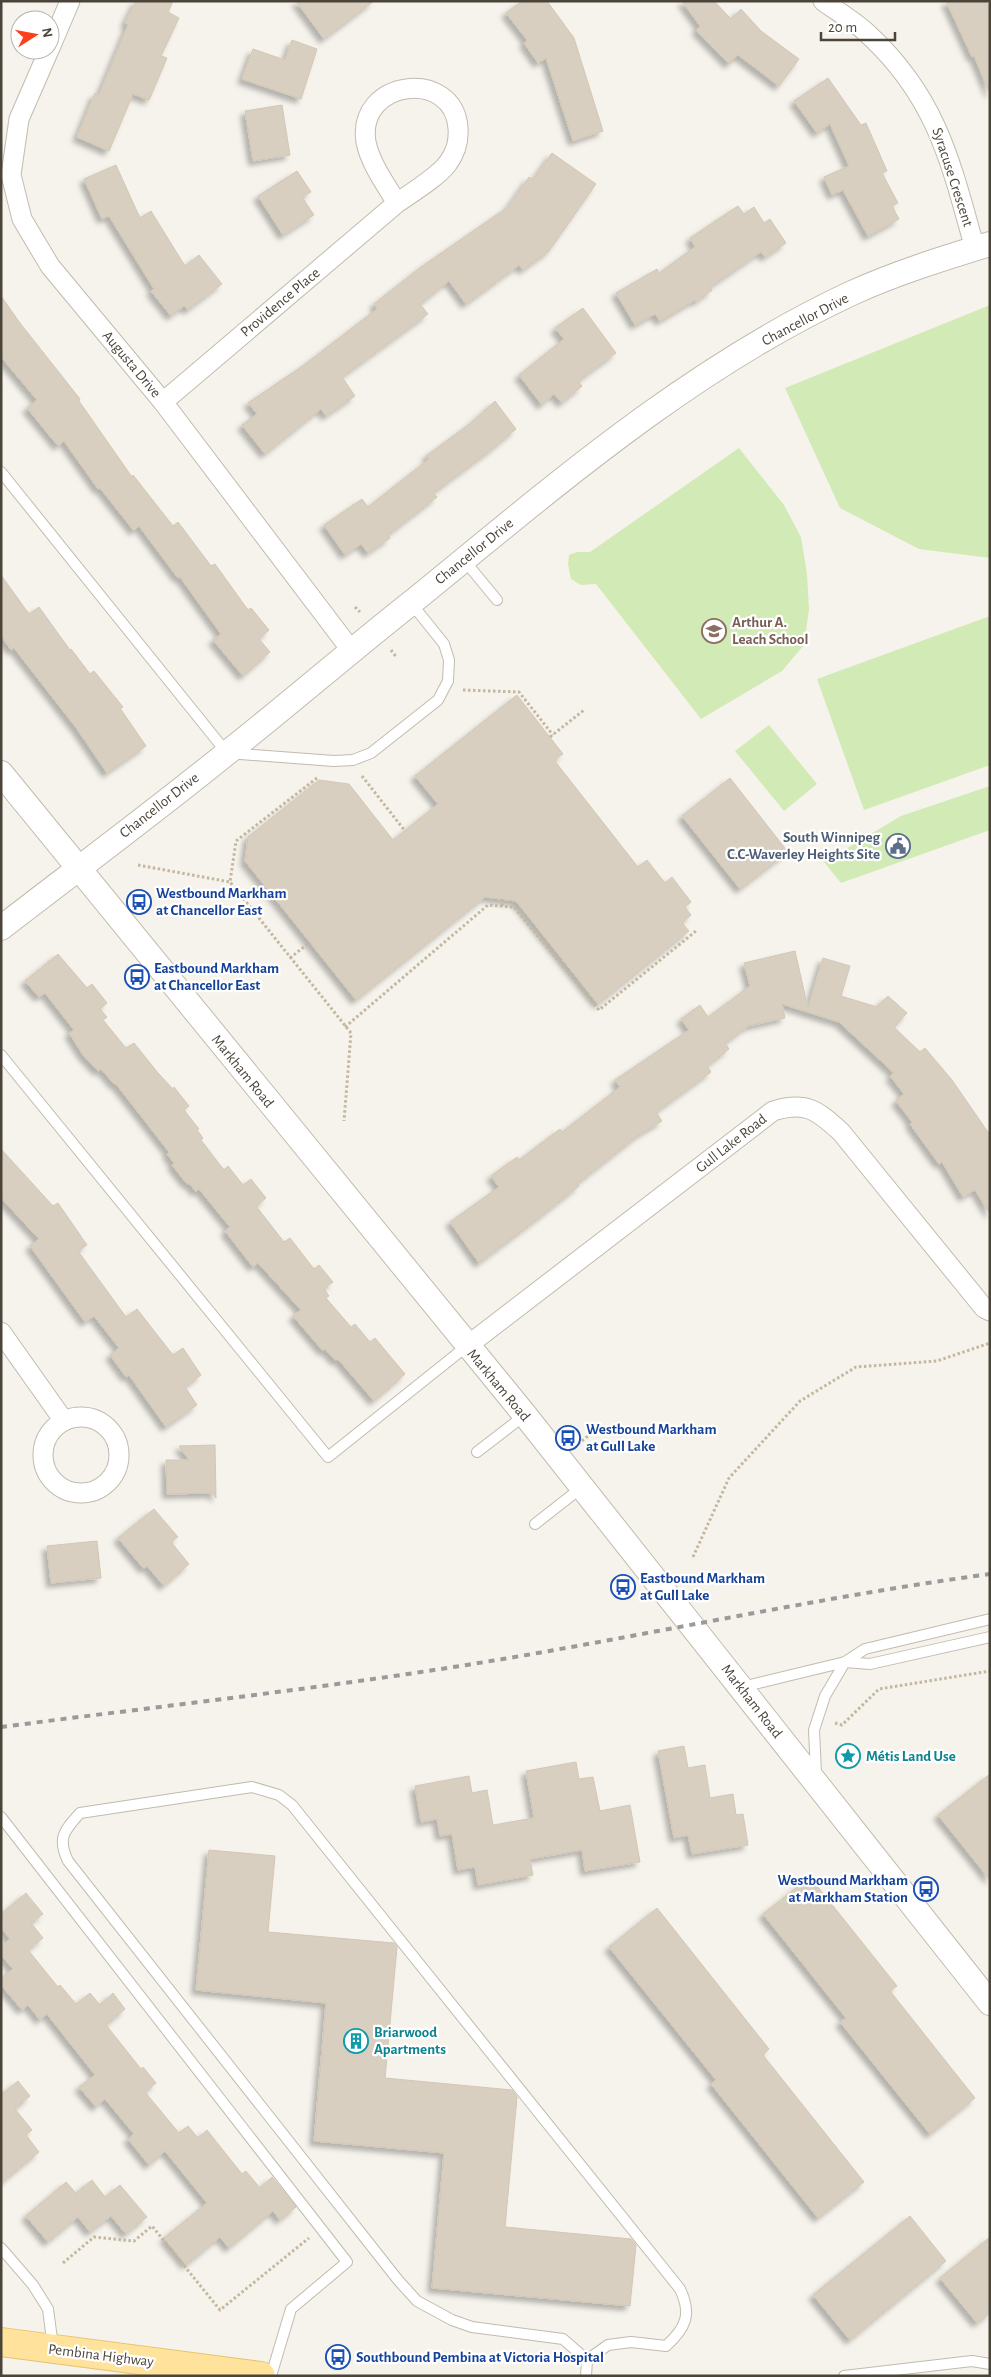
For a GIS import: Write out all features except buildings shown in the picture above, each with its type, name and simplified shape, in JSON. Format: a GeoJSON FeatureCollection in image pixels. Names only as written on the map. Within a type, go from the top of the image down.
{"type":"FeatureCollection","features":[{"type":"Feature","properties":{"kind":"main road","name":"Pembina Highway"},"geometry":{"type":"LineString","coordinates":[[1,2342],[261,2376]]}},
{"type":"Feature","properties":{"kind":"street","name":"Augusta Drive"},"geometry":{"type":"LineString","coordinates":[[60,25],[70,1]]}},
{"type":"Feature","properties":{"kind":"street","name":"Syracuse Crescent"},"geometry":{"type":"LineString","coordinates":[[823,1],[868,34],[904,70],[929,109],[983,246]]}},
{"type":"Feature","properties":{"kind":"street","name":"Augusta Drive"},"geometry":{"type":"LineString","coordinates":[[45,60],[19,119],[10,176],[22,218],[50,266],[163,402],[351,650]]}},
{"type":"Feature","properties":{"kind":"street","name":"Providence Place"},"geometry":{"type":"LineString","coordinates":[[163,402],[397,203],[421,187],[446,165],[455,152],[458,140],[458,122],[444,100],[430,91],[418,88],[401,89],[391,92],[378,102],[366,126],[366,142],[372,157],[397,203]]}},
{"type":"Feature","properties":{"kind":"street","name":"Chancellor Drive"},"geometry":{"type":"LineString","coordinates":[[1,928],[227,753],[351,650],[592,457],[703,376],[777,332],[853,293],[917,267],[983,246]]}},
{"type":"Feature","properties":{"kind":"street","name":"Markham Road"},"geometry":{"type":"LineString","coordinates":[[1,773],[525,1415],[990,2003]]}},
{"type":"Feature","properties":{"kind":"street","name":"Gull Lake Road"},"geometry":{"type":"LineString","coordinates":[[467,1346],[773,1111],[791,1105],[809,1108],[825,1117],[841,1132],[984,1308],[990,1312]]}},
{"type":"Feature","properties":{"kind":"street"},"geometry":{"type":"LineString","coordinates":[[1,1332],[64,1421]]}},
{"type":"Feature","properties":{"kind":"street"},"geometry":{"type":"LineString","coordinates":[[86,1417],[98,1421],[108,1429],[116,1440],[119,1457],[116,1470],[108,1482],[97,1489],[81,1493],[69,1491],[54,1482],[47,1471],[44,1460],[44,1447],[48,1436],[64,1421],[86,1417]]}},
{"type":"Feature","properties":{"kind":"lane"},"geometry":{"type":"LineString","coordinates":[[1,472],[227,753],[334,761],[353,760],[370,753],[438,700],[448,681],[449,660],[444,644],[411,602]]}},
{"type":"Feature","properties":{"kind":"lane"},"geometry":{"type":"LineString","coordinates":[[464,560],[498,600]]}},
{"type":"Feature","properties":{"kind":"lane"},"geometry":{"type":"LineString","coordinates":[[1,1055],[328,1457],[467,1346]]}},
{"type":"Feature","properties":{"kind":"lane"},"geometry":{"type":"LineString","coordinates":[[477,1452],[525,1415]]}},
{"type":"Feature","properties":{"kind":"lane"},"geometry":{"type":"LineString","coordinates":[[535,1524],[581,1488]]}},
{"type":"Feature","properties":{"kind":"lane"},"geometry":{"type":"LineString","coordinates":[[741,1687],[844,1662],[866,1649],[990,1619]]}},
{"type":"Feature","properties":{"kind":"lane"},"geometry":{"type":"LineString","coordinates":[[844,1662],[870,1664],[990,1637]]}},
{"type":"Feature","properties":{"kind":"lane"},"geometry":{"type":"LineString","coordinates":[[817,1784],[813,1748],[814,1730],[825,1696],[844,1662]]}},
{"type":"Feature","properties":{"kind":"lane"},"geometry":{"type":"LineString","coordinates":[[252,1787],[279,1795],[292,1805],[680,2289],[686,2303],[687,2317],[679,2334],[666,2346],[631,2342],[608,2345],[587,2360],[563,2339],[472,2327],[452,2320],[417,2301],[398,2280],[68,1861],[61,1846],[64,1836],[80,1813],[252,1787]]}},
{"type":"Feature","properties":{"kind":"lane"},"geometry":{"type":"LineString","coordinates":[[1,1817],[347,2262],[291,2309],[271,2376]]}},
{"type":"Feature","properties":{"kind":"lane"},"geometry":{"type":"LineString","coordinates":[[1,2248],[33,2285],[48,2309],[54,2348]]}},
{"type":"Feature","properties":{"kind":"lane"},"geometry":{"type":"LineString","coordinates":[[586,2376],[587,2360]]}},
{"type":"Feature","properties":{"kind":"lane"},"geometry":{"type":"LineString","coordinates":[[844,2376],[972,2362],[990,2364]]}},
{"type":"Feature","properties":{"kind":"path"},"geometry":{"type":"LineString","coordinates":[[388,646],[398,658]]}},
{"type":"Feature","properties":{"kind":"path"},"geometry":{"type":"LineString","coordinates":[[458,689],[519,692],[552,736],[584,710]]}},
{"type":"Feature","properties":{"kind":"path"},"geometry":{"type":"LineString","coordinates":[[230,882],[236,842],[324,773]]}},
{"type":"Feature","properties":{"kind":"path"},"geometry":{"type":"LineString","coordinates":[[362,776],[404,831]]}},
{"type":"Feature","properties":{"kind":"path"},"geometry":{"type":"LineString","coordinates":[[138,865],[230,882],[351,1033],[344,1121]]}},
{"type":"Feature","properties":{"kind":"path"},"geometry":{"type":"LineString","coordinates":[[502,899],[502,906]]}},
{"type":"Feature","properties":{"kind":"path"},"geometry":{"type":"LineString","coordinates":[[345,1026],[488,906],[514,907],[599,1010],[696,931]]}},
{"type":"Feature","properties":{"kind":"path"},"geometry":{"type":"LineString","coordinates":[[290,958],[310,942]]}},
{"type":"Feature","properties":{"kind":"path"},"geometry":{"type":"LineString","coordinates":[[693,1557],[729,1478],[800,1401],[856,1367],[937,1361],[990,1343]]}},
{"type":"Feature","properties":{"kind":"path"},"geometry":{"type":"LineString","coordinates":[[572,1441],[577,1445],[593,1432]]}},
{"type":"Feature","properties":{"kind":"path"},"geometry":{"type":"LineString","coordinates":[[842,1725],[879,1689],[990,1671]]}},
{"type":"Feature","properties":{"kind":"path"},"geometry":{"type":"LineString","coordinates":[[63,2263],[94,2237],[134,2241],[152,2226],[220,2310],[321,2228]]}},
{"type":"Feature","properties":{"kind":"green space"},"geometry":{"type":"Polygon","coordinates":[[[990,305],[990,558],[919,549],[840,508],[785,388],[990,305]]]}},
{"type":"Feature","properties":{"kind":"green space"},"geometry":{"type":"Polygon","coordinates":[[[739,448],[784,505],[801,537],[807,574],[809,609],[804,645],[782,671],[701,719],[596,584],[581,585],[571,579],[568,564],[569,555],[577,552],[590,552],[739,448]]]}},
{"type":"Feature","properties":{"kind":"green space"},"geometry":{"type":"Polygon","coordinates":[[[990,616],[990,765],[864,810],[817,679],[990,616]]]}},
{"type":"Feature","properties":{"kind":"green space"},"geometry":{"type":"Polygon","coordinates":[[[769,725],[817,784],[784,811],[735,751],[769,725]]]}},
{"type":"Feature","properties":{"kind":"green space","name":"South Winnipeg C.C-Waverley Heights Site"},"geometry":{"type":"Polygon","coordinates":[[[990,786],[990,830],[841,883],[824,862],[901,816],[990,786]]]}},
{"type":"Feature","properties":{"kind":"railway"},"geometry":{"type":"LineString","coordinates":[[1,1727],[403,1675],[526,1655],[791,1606],[990,1574]]}},
{"type":"Feature","properties":{"kind":"place","name":"Arthur A. Leach School"},"geometry":{"type":"Point","coordinates":[714,631]}},
{"type":"Feature","properties":{"kind":"place","name":"South Winnipeg C.C-Waverley Heights Site"},"geometry":{"type":"Point","coordinates":[898,846]}},
{"type":"Feature","properties":{"kind":"place","name":"Westbound Markham at Chancellor East"},"geometry":{"type":"Point","coordinates":[139,902]}},
{"type":"Feature","properties":{"kind":"place","name":"Eastbound Markham at Chancellor East"},"geometry":{"type":"Point","coordinates":[137,977]}},
{"type":"Feature","properties":{"kind":"place","name":"Westbound Markham at Gull Lake"},"geometry":{"type":"Point","coordinates":[568,1438]}},
{"type":"Feature","properties":{"kind":"place","name":"Eastbound Markham at Gull Lake"},"geometry":{"type":"Point","coordinates":[623,1587]}},
{"type":"Feature","properties":{"kind":"place","name":"Métis Land Use"},"geometry":{"type":"Point","coordinates":[848,1756]}},
{"type":"Feature","properties":{"kind":"place","name":"Westbound Markham at Markham Station"},"geometry":{"type":"Point","coordinates":[926,1889]}},
{"type":"Feature","properties":{"kind":"place","name":"Briarwood Apartments"},"geometry":{"type":"Point","coordinates":[356,2041]}},
{"type":"Feature","properties":{"kind":"place","name":"Southbound Pembina at Victoria Hospital"},"geometry":{"type":"Point","coordinates":[338,2357]}}]}
